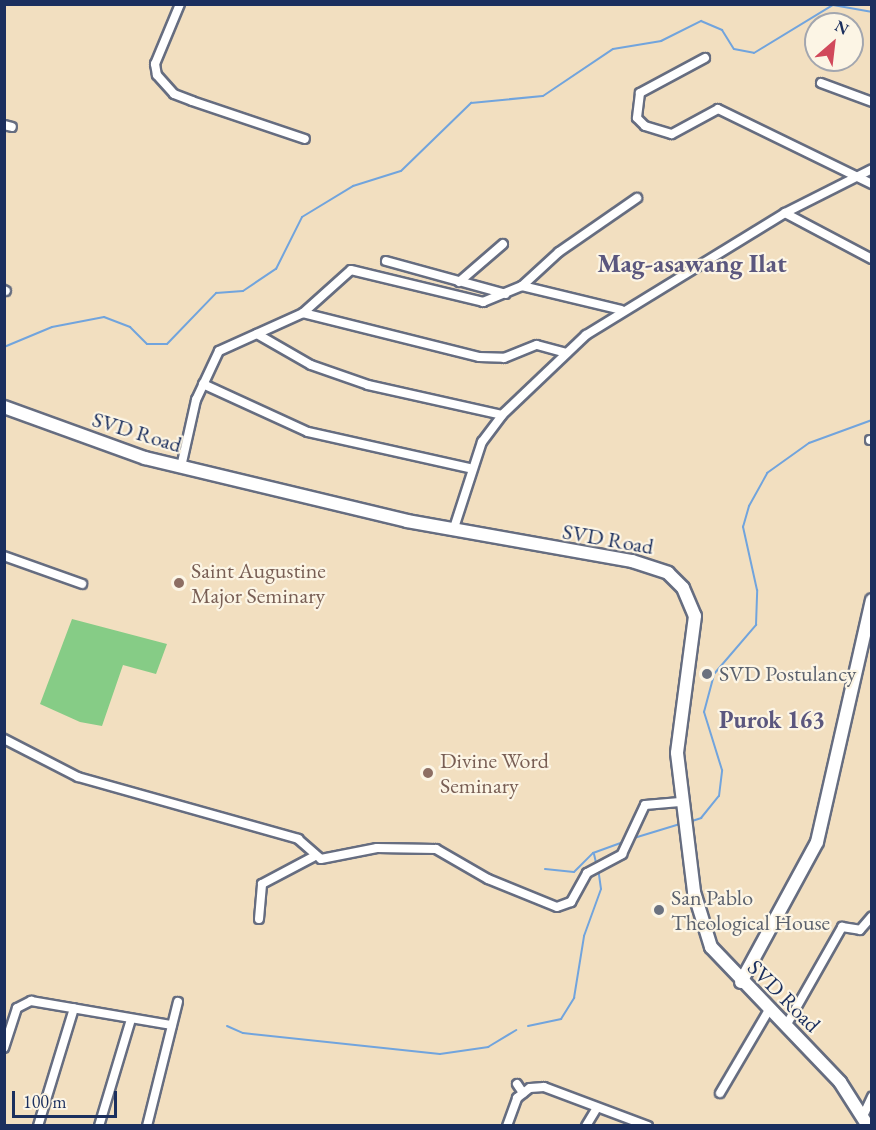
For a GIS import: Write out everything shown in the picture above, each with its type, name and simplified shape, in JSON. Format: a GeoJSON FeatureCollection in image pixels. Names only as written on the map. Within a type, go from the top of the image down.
{"type":"FeatureCollection","features":[{"type":"Feature","properties":{"kind":"main road","name":"SVD Road"},"geometry":{"type":"LineString","coordinates":[[4,407],[108,447],[181,468],[453,531],[632,561],[668,573],[683,588],[695,616],[677,738],[680,802],[694,892],[711,947],[741,982],[787,1024],[866,1120]]}},
{"type":"Feature","properties":{"kind":"main road"},"geometry":{"type":"LineString","coordinates":[[741,982],[817,842],[872,600]]}},
{"type":"Feature","properties":{"kind":"street"},"geometry":{"type":"LineString","coordinates":[[180,4],[155,64],[157,75],[174,94],[305,139]]}},
{"type":"Feature","properties":{"kind":"street"},"geometry":{"type":"LineString","coordinates":[[705,58],[640,93],[637,118],[645,126],[672,134],[718,110],[872,184]]}},
{"type":"Feature","properties":{"kind":"street"},"geometry":{"type":"LineString","coordinates":[[821,83],[872,102]]}},
{"type":"Feature","properties":{"kind":"street"},"geometry":{"type":"LineString","coordinates":[[453,531],[469,468],[502,415],[566,353],[621,310],[784,213],[872,169]]}},
{"type":"Feature","properties":{"kind":"street"},"geometry":{"type":"LineString","coordinates":[[181,468],[203,384],[219,351],[303,313],[351,270],[483,302],[522,286],[585,232],[637,198]]}},
{"type":"Feature","properties":{"kind":"street"},"geometry":{"type":"LineString","coordinates":[[784,213],[872,259]]}},
{"type":"Feature","properties":{"kind":"street"},"geometry":{"type":"LineString","coordinates":[[459,282],[503,244]]}},
{"type":"Feature","properties":{"kind":"street"},"geometry":{"type":"LineString","coordinates":[[386,261],[506,294]]}},
{"type":"Feature","properties":{"kind":"street"},"geometry":{"type":"LineString","coordinates":[[522,286],[621,310]]}},
{"type":"Feature","properties":{"kind":"street"},"geometry":{"type":"LineString","coordinates":[[303,313],[479,357],[504,358],[537,345],[566,353]]}},
{"type":"Feature","properties":{"kind":"street"},"geometry":{"type":"LineString","coordinates":[[256,334],[311,365],[368,385],[502,415]]}},
{"type":"Feature","properties":{"kind":"street"},"geometry":{"type":"LineString","coordinates":[[203,384],[309,432],[469,468]]}},
{"type":"Feature","properties":{"kind":"street"},"geometry":{"type":"LineString","coordinates":[[4,556],[82,584]]}},
{"type":"Feature","properties":{"kind":"street"},"geometry":{"type":"LineString","coordinates":[[4,739],[78,777],[298,839],[312,857]]}},
{"type":"Feature","properties":{"kind":"street"},"geometry":{"type":"LineString","coordinates":[[260,919],[262,884],[312,857],[344,859],[377,848],[435,849],[488,879],[566,907],[587,873],[622,854],[645,805],[680,802]]}},
{"type":"Feature","properties":{"kind":"street"},"geometry":{"type":"LineString","coordinates":[[787,1024],[842,927],[860,930],[872,916]]}},
{"type":"Feature","properties":{"kind":"street"},"geometry":{"type":"LineString","coordinates":[[4,1048],[17,1008],[32,1001],[171,1025]]}},
{"type":"Feature","properties":{"kind":"street"},"geometry":{"type":"LineString","coordinates":[[147,1125],[178,1002]]}},
{"type":"Feature","properties":{"kind":"street"},"geometry":{"type":"LineString","coordinates":[[38,1125],[74,1008]]}},
{"type":"Feature","properties":{"kind":"street"},"geometry":{"type":"LineString","coordinates":[[720,1093],[770,1008]]}},
{"type":"Feature","properties":{"kind":"street"},"geometry":{"type":"LineString","coordinates":[[99,1125],[131,1019]]}},
{"type":"Feature","properties":{"kind":"street"},"geometry":{"type":"LineString","coordinates":[[517,1084],[523,1094]]}},
{"type":"Feature","properties":{"kind":"street"},"geometry":{"type":"LineString","coordinates":[[510,1124],[523,1094],[544,1087],[648,1125]]}},
{"type":"Feature","properties":{"kind":"street"},"geometry":{"type":"LineString","coordinates":[[866,1120],[872,1097]]}},
{"type":"Feature","properties":{"kind":"street"},"geometry":{"type":"LineString","coordinates":[[586,1125],[597,1108]]}},
{"type":"Feature","properties":{"kind":"green space"},"geometry":{"type":"Polygon","coordinates":[[[72,619],[167,644],[156,674],[123,665],[102,726],[80,722],[40,704],[72,619]]]}},
{"type":"Feature","properties":{"kind":"waterway"},"geometry":{"type":"LineString","coordinates":[[4,347],[52,327],[104,317],[130,327],[147,344],[167,344],[216,293],[243,291],[276,269],[302,217],[353,186],[401,171],[471,103],[543,96],[613,49],[661,41],[701,21],[722,30],[734,49],[754,53],[833,5],[872,12]]}},
{"type":"Feature","properties":{"kind":"waterway"},"geometry":{"type":"LineString","coordinates":[[689,822],[701,818],[719,796],[722,770],[704,712],[714,674],[756,625],[757,590],[743,527],[749,506],[767,473],[809,443],[872,420]]}},
{"type":"Feature","properties":{"kind":"waterway"},"geometry":{"type":"LineString","coordinates":[[634,838],[680,824]]}},
{"type":"Feature","properties":{"kind":"waterway"},"geometry":{"type":"LineString","coordinates":[[545,869],[574,872],[593,853],[624,842]]}},
{"type":"Feature","properties":{"kind":"waterway"},"geometry":{"type":"LineString","coordinates":[[594,854],[596,863]]}},
{"type":"Feature","properties":{"kind":"waterway"},"geometry":{"type":"LineString","coordinates":[[528,1026],[561,1019],[574,998],[584,936],[601,889],[599,874]]}},
{"type":"Feature","properties":{"kind":"waterway"},"geometry":{"type":"LineString","coordinates":[[227,1026],[243,1033],[440,1054],[488,1047],[516,1030]]}},
{"type":"Feature","properties":{"kind":"place","name":"Saint Augustine Major Seminary"},"geometry":{"type":"Point","coordinates":[179,583]}},
{"type":"Feature","properties":{"kind":"place","name":"SVD Postulancy"},"geometry":{"type":"Point","coordinates":[707,674]}},
{"type":"Feature","properties":{"kind":"place","name":"Divine Word Seminary"},"geometry":{"type":"Point","coordinates":[428,773]}},
{"type":"Feature","properties":{"kind":"place","name":"San Pablo Theological House"},"geometry":{"type":"Point","coordinates":[659,910]}},
{"type":"Feature","properties":{"kind":"district","name":"Mag-asawang Ilat"},"geometry":{"type":"Point","coordinates":[692,264]}},
{"type":"Feature","properties":{"kind":"district","name":"Purok 163"},"geometry":{"type":"Point","coordinates":[772,720]}}]}
